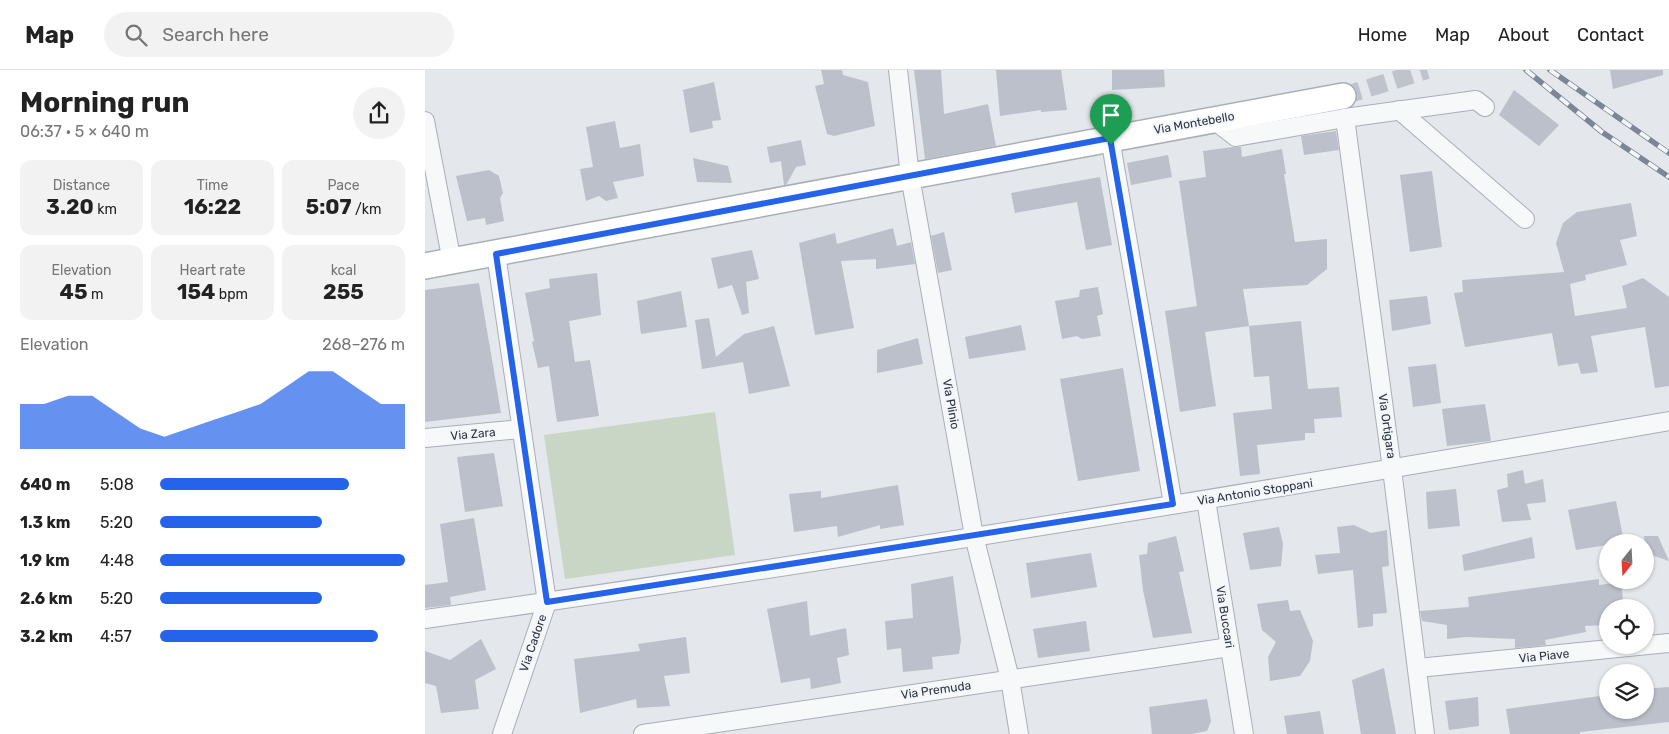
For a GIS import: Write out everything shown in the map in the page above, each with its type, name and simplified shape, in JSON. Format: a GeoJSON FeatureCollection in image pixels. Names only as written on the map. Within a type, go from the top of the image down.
{"type":"FeatureCollection","features":[{"type":"Feature","properties":{"kind":"street","name":"Via Plinio"},"geometry":{"type":"LineString","coordinates":[[898,70],[910,176],[974,536],[1010,680],[1019,734]]}},
{"type":"Feature","properties":{"kind":"street"},"geometry":{"type":"LineString","coordinates":[[1344,107],[1399,110],[1476,100],[1485,107]]}},
{"type":"Feature","properties":{"kind":"street","name":"Via Montebello"},"geometry":{"type":"LineString","coordinates":[[1219,124],[1236,137],[1344,107]]}},
{"type":"Feature","properties":{"kind":"street","name":"Via Montebello"},"geometry":{"type":"LineString","coordinates":[[425,266],[1110,138],[1344,107]]}},
{"type":"Feature","properties":{"kind":"street","name":"Via Ortigara"},"geometry":{"type":"LineString","coordinates":[[1344,107],[1393,469],[1425,734]]}},
{"type":"Feature","properties":{"kind":"street"},"geometry":{"type":"LineString","coordinates":[[1399,110],[1525,219]]}},
{"type":"Feature","properties":{"kind":"street"},"geometry":{"type":"LineString","coordinates":[[425,121],[452,262]]}},
{"type":"Feature","properties":{"kind":"street"},"geometry":{"type":"LineString","coordinates":[[1110,138],[1173,504]]}},
{"type":"Feature","properties":{"kind":"street","name":"Via Cadore"},"geometry":{"type":"LineString","coordinates":[[496,254],[547,602],[502,734]]}},
{"type":"Feature","properties":{"kind":"street","name":"Via Antonio Stoppani"},"geometry":{"type":"LineString","coordinates":[[425,619],[547,602],[1206,500],[1669,421]]}},
{"type":"Feature","properties":{"kind":"street","name":"Via Zara"},"geometry":{"type":"LineString","coordinates":[[425,438],[521,429]]}},
{"type":"Feature","properties":{"kind":"street","name":"Via Buccari"},"geometry":{"type":"LineString","coordinates":[[1206,500],[1244,734]]}},
{"type":"Feature","properties":{"kind":"street","name":"Via Piave"},"geometry":{"type":"LineString","coordinates":[[1418,668],[1669,643]]}},
{"type":"Feature","properties":{"kind":"street","name":"Via Premuda"},"geometry":{"type":"LineString","coordinates":[[643,734],[1230,647]]}},
{"type":"Feature","properties":{"kind":"green space"},"geometry":{"type":"Polygon","coordinates":[[[715,412],[735,555],[565,579],[544,435],[715,412]]]}},
{"type":"Feature","properties":{"kind":"building"},"geometry":{"type":"Polygon","coordinates":[[[821,70],[842,70],[843,75],[868,82],[875,126],[834,136],[827,134],[815,86],[824,84],[821,70]]]}},
{"type":"Feature","properties":{"kind":"building"},"geometry":{"type":"Polygon","coordinates":[[[914,70],[941,70],[944,114],[988,104],[996,146],[925,159],[914,70]]]}},
{"type":"Feature","properties":{"kind":"building"},"geometry":{"type":"Polygon","coordinates":[[[996,70],[1061,70],[1067,110],[1041,112],[1041,110],[1000,116],[996,70]]]}},
{"type":"Feature","properties":{"kind":"building"},"geometry":{"type":"Polygon","coordinates":[[[1112,70],[1164,70],[1165,87],[1112,90],[1112,70]]]}},
{"type":"Feature","properties":{"kind":"building"},"geometry":{"type":"Polygon","coordinates":[[[1610,70],[1663,70],[1663,75],[1613,89],[1610,70]]]}},
{"type":"Feature","properties":{"kind":"building"},"geometry":{"type":"Polygon","coordinates":[[[714,82],[721,120],[712,121],[713,128],[690,133],[683,90],[714,82]]]}},
{"type":"Feature","properties":{"kind":"building"},"geometry":{"type":"Polygon","coordinates":[[[1514,90],[1559,125],[1539,146],[1499,115],[1514,90]]]}},
{"type":"Feature","properties":{"kind":"building"},"geometry":{"type":"Polygon","coordinates":[[[615,121],[620,148],[640,144],[644,176],[613,182],[618,198],[606,201],[599,196],[586,201],[580,169],[593,167],[586,127],[615,121]]]}},
{"type":"Feature","properties":{"kind":"building"},"geometry":{"type":"Polygon","coordinates":[[[1336,131],[1339,150],[1304,155],[1301,136],[1336,131]]]}},
{"type":"Feature","properties":{"kind":"building"},"geometry":{"type":"Polygon","coordinates":[[[801,140],[806,165],[796,167],[786,185],[784,185],[781,161],[770,163],[767,147],[801,140]]]}},
{"type":"Feature","properties":{"kind":"building"},"geometry":{"type":"Polygon","coordinates":[[[1241,147],[1242,157],[1282,149],[1295,242],[1327,239],[1327,269],[1307,285],[1243,289],[1249,326],[1205,332],[1216,406],[1180,412],[1165,311],[1197,306],[1179,181],[1206,177],[1203,151],[1241,147]]]}},
{"type":"Feature","properties":{"kind":"building"},"geometry":{"type":"Polygon","coordinates":[[[1168,155],[1172,177],[1131,185],[1127,163],[1168,155]]]}},
{"type":"Feature","properties":{"kind":"building"},"geometry":{"type":"Polygon","coordinates":[[[693,158],[728,166],[732,183],[697,182],[693,158]]]}},
{"type":"Feature","properties":{"kind":"building"},"geometry":{"type":"Polygon","coordinates":[[[489,170],[499,176],[503,193],[500,198],[504,221],[486,225],[485,218],[467,221],[456,176],[489,170]]]}},
{"type":"Feature","properties":{"kind":"building"},"geometry":{"type":"Polygon","coordinates":[[[1432,171],[1442,247],[1410,252],[1400,175],[1432,171]]]}},
{"type":"Feature","properties":{"kind":"building"},"geometry":{"type":"Polygon","coordinates":[[[1100,177],[1112,245],[1086,250],[1077,202],[1015,213],[1011,193],[1100,177]]]}},
{"type":"Feature","properties":{"kind":"building"},"geometry":{"type":"Polygon","coordinates":[[[1631,203],[1637,236],[1620,240],[1627,265],[1585,275],[1586,280],[1570,284],[1575,316],[1627,308],[1622,286],[1643,278],[1669,297],[1669,386],[1655,388],[1645,327],[1591,336],[1598,372],[1581,374],[1578,363],[1558,366],[1552,333],[1465,347],[1454,293],[1463,292],[1462,280],[1564,272],[1556,243],[1563,223],[1577,212],[1631,203]]]}},
{"type":"Feature","properties":{"kind":"building"},"geometry":{"type":"Polygon","coordinates":[[[893,228],[897,246],[911,242],[915,264],[876,269],[876,259],[841,261],[854,328],[815,335],[799,243],[835,233],[837,244],[893,228]]]}},
{"type":"Feature","properties":{"kind":"building"},"geometry":{"type":"Polygon","coordinates":[[[944,232],[952,270],[938,273],[931,236],[944,232]]]}},
{"type":"Feature","properties":{"kind":"building"},"geometry":{"type":"Polygon","coordinates":[[[752,250],[759,279],[746,282],[749,313],[742,315],[732,285],[718,289],[711,258],[752,250]]]}},
{"type":"Feature","properties":{"kind":"building"},"geometry":{"type":"Polygon","coordinates":[[[597,273],[601,315],[569,321],[575,362],[590,360],[599,416],[557,422],[549,366],[538,368],[525,293],[550,288],[549,279],[597,273]]]}},
{"type":"Feature","properties":{"kind":"building"},"geometry":{"type":"Polygon","coordinates":[[[479,283],[501,413],[425,422],[425,290],[479,283]]]}},
{"type":"Feature","properties":{"kind":"building"},"geometry":{"type":"Polygon","coordinates":[[[1098,287],[1103,314],[1097,316],[1101,336],[1082,339],[1077,336],[1062,339],[1055,301],[1079,297],[1080,290],[1098,287]]]}},
{"type":"Feature","properties":{"kind":"building"},"geometry":{"type":"Polygon","coordinates":[[[681,291],[687,327],[641,334],[637,301],[681,291]]]}},
{"type":"Feature","properties":{"kind":"building"},"geometry":{"type":"Polygon","coordinates":[[[1427,296],[1431,324],[1392,331],[1389,300],[1427,296]]]}},
{"type":"Feature","properties":{"kind":"building"},"geometry":{"type":"Polygon","coordinates":[[[709,318],[716,357],[744,334],[774,326],[790,386],[749,394],[743,362],[702,369],[695,320],[709,318]]]}},
{"type":"Feature","properties":{"kind":"building"},"geometry":{"type":"Polygon","coordinates":[[[1301,321],[1308,389],[1339,387],[1342,417],[1314,419],[1315,433],[1305,433],[1305,440],[1257,445],[1260,474],[1240,476],[1233,413],[1272,409],[1269,376],[1254,377],[1249,326],[1301,321]]]}},
{"type":"Feature","properties":{"kind":"building"},"geometry":{"type":"Polygon","coordinates":[[[1021,325],[1026,350],[969,359],[965,337],[1021,325]]]}},
{"type":"Feature","properties":{"kind":"building"},"geometry":{"type":"Polygon","coordinates":[[[918,338],[923,364],[877,373],[877,350],[918,338]]]}},
{"type":"Feature","properties":{"kind":"building"},"geometry":{"type":"Polygon","coordinates":[[[1436,364],[1441,403],[1413,407],[1408,367],[1436,364]]]}},
{"type":"Feature","properties":{"kind":"building"},"geometry":{"type":"Polygon","coordinates":[[[1123,368],[1140,471],[1078,481],[1060,379],[1123,368]]]}},
{"type":"Feature","properties":{"kind":"building"},"geometry":{"type":"Polygon","coordinates":[[[1485,404],[1491,441],[1447,446],[1442,409],[1485,404]]]}},
{"type":"Feature","properties":{"kind":"building"},"geometry":{"type":"Polygon","coordinates":[[[494,453],[503,506],[465,512],[457,457],[494,453]]]}},
{"type":"Feature","properties":{"kind":"building"},"geometry":{"type":"Polygon","coordinates":[[[1523,470],[1525,484],[1543,479],[1546,502],[1527,504],[1531,520],[1502,522],[1497,490],[1508,487],[1507,474],[1523,470]]]}},
{"type":"Feature","properties":{"kind":"building"},"geometry":{"type":"Polygon","coordinates":[[[898,485],[904,525],[880,529],[880,525],[838,537],[837,526],[794,532],[789,494],[821,491],[821,498],[898,485]]]}},
{"type":"Feature","properties":{"kind":"building"},"geometry":{"type":"Polygon","coordinates":[[[1456,489],[1460,526],[1428,529],[1426,492],[1456,489]]]}},
{"type":"Feature","properties":{"kind":"building"},"geometry":{"type":"Polygon","coordinates":[[[1616,501],[1622,534],[1599,534],[1599,546],[1576,550],[1568,510],[1616,501]]]}},
{"type":"Feature","properties":{"kind":"building"},"geometry":{"type":"Polygon","coordinates":[[[474,518],[486,590],[450,597],[451,605],[425,608],[425,585],[448,582],[440,524],[474,518]]]}},
{"type":"Feature","properties":{"kind":"building"},"geometry":{"type":"Polygon","coordinates":[[[1354,525],[1371,533],[1387,530],[1389,566],[1382,567],[1387,613],[1373,614],[1373,626],[1358,628],[1353,570],[1318,574],[1315,555],[1340,553],[1337,527],[1354,525]]]}},
{"type":"Feature","properties":{"kind":"building"},"geometry":{"type":"Polygon","coordinates":[[[1279,527],[1283,544],[1281,566],[1250,570],[1243,533],[1279,527]]]}},
{"type":"Feature","properties":{"kind":"building"},"geometry":{"type":"Polygon","coordinates":[[[1176,536],[1184,571],[1179,572],[1192,633],[1153,638],[1143,590],[1139,555],[1147,554],[1148,543],[1176,536]]]}},
{"type":"Feature","properties":{"kind":"building"},"geometry":{"type":"Polygon","coordinates":[[[1654,536],[1658,536],[1669,561],[1654,556],[1654,536]]]}},
{"type":"Feature","properties":{"kind":"building"},"geometry":{"type":"Polygon","coordinates":[[[1532,537],[1535,558],[1464,571],[1462,555],[1532,537]]]}},
{"type":"Feature","properties":{"kind":"building"},"geometry":{"type":"Polygon","coordinates":[[[1091,553],[1097,587],[1031,598],[1026,563],[1091,553]]]}},
{"type":"Feature","properties":{"kind":"building"},"geometry":{"type":"Polygon","coordinates":[[[953,576],[961,640],[959,654],[932,657],[933,669],[903,672],[901,648],[887,650],[885,621],[913,618],[911,584],[953,576]]]}},
{"type":"Feature","properties":{"kind":"building"},"geometry":{"type":"Polygon","coordinates":[[[1599,579],[1599,589],[1622,589],[1623,599],[1599,599],[1599,625],[1585,626],[1586,632],[1545,640],[1546,645],[1515,648],[1515,639],[1466,637],[1447,639],[1447,625],[1422,621],[1420,611],[1469,607],[1468,597],[1599,579]]]}},
{"type":"Feature","properties":{"kind":"building"},"geometry":{"type":"Polygon","coordinates":[[[1288,600],[1290,611],[1300,610],[1313,641],[1310,661],[1300,676],[1270,681],[1268,657],[1276,642],[1262,630],[1257,604],[1288,600]]]}},
{"type":"Feature","properties":{"kind":"building"},"geometry":{"type":"Polygon","coordinates":[[[807,601],[810,636],[846,628],[849,655],[837,658],[841,683],[811,689],[810,678],[781,683],[767,609],[807,601]]]}},
{"type":"Feature","properties":{"kind":"building"},"geometry":{"type":"Polygon","coordinates":[[[1086,621],[1090,651],[1038,658],[1033,629],[1086,621]]]}},
{"type":"Feature","properties":{"kind":"building"},"geometry":{"type":"Polygon","coordinates":[[[686,637],[690,673],[664,676],[670,706],[637,708],[636,699],[580,713],[574,659],[640,651],[638,644],[686,637]]]}},
{"type":"Feature","properties":{"kind":"building"},"geometry":{"type":"Polygon","coordinates":[[[481,639],[496,669],[475,680],[479,709],[441,713],[436,686],[425,683],[425,651],[450,660],[481,639]]]}},
{"type":"Feature","properties":{"kind":"building"},"geometry":{"type":"Polygon","coordinates":[[[1384,668],[1396,734],[1361,734],[1352,680],[1384,668]]]}},
{"type":"Feature","properties":{"kind":"building"},"geometry":{"type":"Polygon","coordinates":[[[1669,687],[1669,722],[1580,732],[1580,734],[1510,734],[1506,709],[1599,696],[1599,719],[1654,719],[1654,688],[1669,687]]]}},
{"type":"Feature","properties":{"kind":"building"},"geometry":{"type":"Polygon","coordinates":[[[1478,697],[1479,726],[1449,730],[1445,701],[1478,697]]]}},
{"type":"Feature","properties":{"kind":"building"},"geometry":{"type":"Polygon","coordinates":[[[1207,699],[1211,721],[1207,731],[1192,734],[1152,734],[1149,707],[1207,699]]]}},
{"type":"Feature","properties":{"kind":"building"},"geometry":{"type":"Polygon","coordinates":[[[1320,711],[1324,734],[1287,734],[1284,716],[1320,711]]]}},
{"type":"Feature","properties":{"kind":"tunnel"},"geometry":{"type":"LineString","coordinates":[[1343,96],[1427,70]]}},
{"type":"Feature","properties":{"kind":"railway"},"geometry":{"type":"LineString","coordinates":[[1526,70],[1602,132],[1669,177]]}},
{"type":"Feature","properties":{"kind":"railway"},"geometry":{"type":"LineString","coordinates":[[1550,70],[1669,153]]}},
{"type":"Feature","properties":{"kind":"route"},"geometry":{"type":"LineString","coordinates":[[1110,138],[1111,145],[1173,504],[547,602],[496,254],[1055,150],[1110,138]]}}]}
